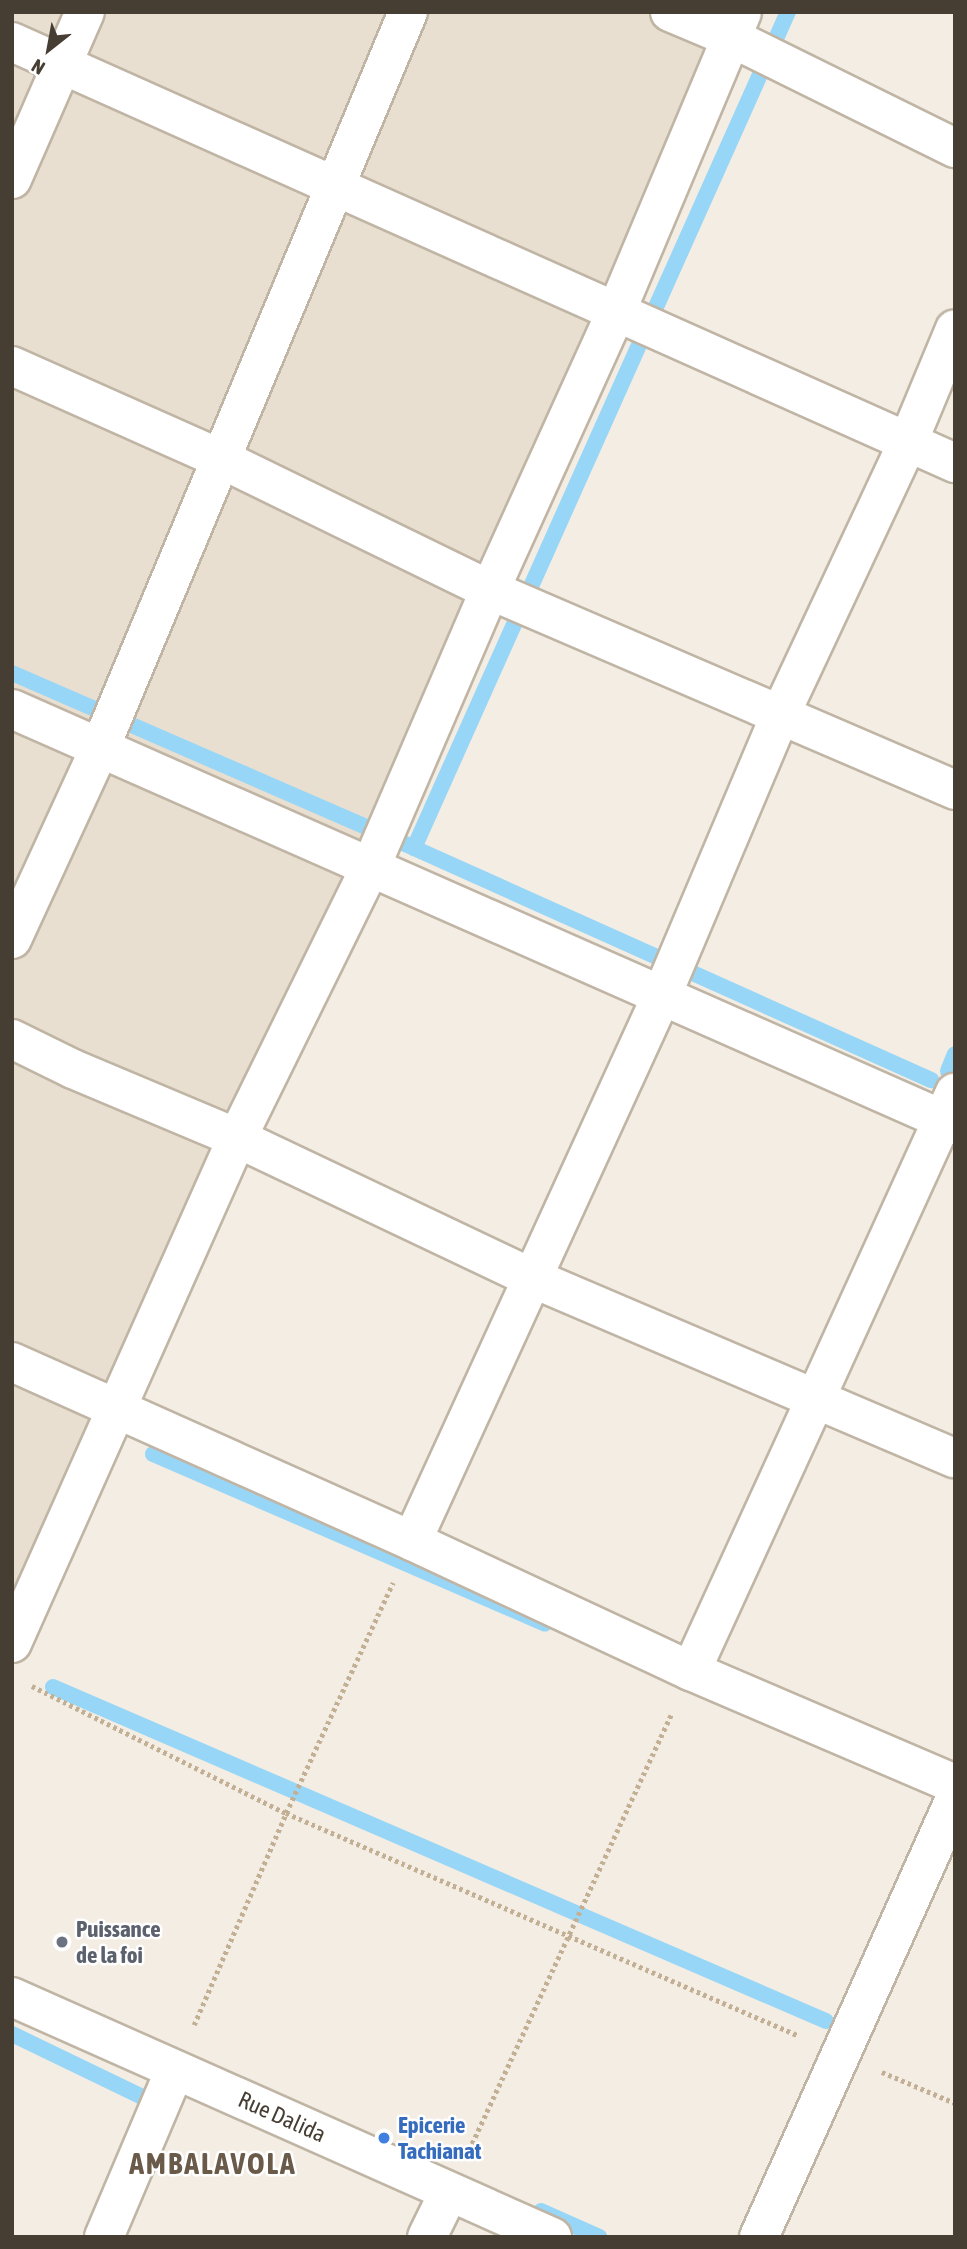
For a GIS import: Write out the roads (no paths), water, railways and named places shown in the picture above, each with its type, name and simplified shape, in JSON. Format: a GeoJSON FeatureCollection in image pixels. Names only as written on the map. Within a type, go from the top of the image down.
{"type":"FeatureCollection","features":[{"type":"Feature","properties":{"kind":"street"},"geometry":{"type":"LineString","coordinates":[[12,179],[85,12]]}},
{"type":"Feature","properties":{"kind":"street"},"geometry":{"type":"LineString","coordinates":[[12,939],[100,748],[408,12]]}},
{"type":"Feature","properties":{"kind":"street"},"geometry":{"type":"LineString","coordinates":[[670,12],[737,25],[955,148]]}},
{"type":"Feature","properties":{"kind":"street"},"geometry":{"type":"LineString","coordinates":[[12,1643],[237,1138],[371,866],[490,590],[616,312],[737,25]]}},
{"type":"Feature","properties":{"kind":"street"},"geometry":{"type":"LineString","coordinates":[[12,42],[955,463]]}},
{"type":"Feature","properties":{"kind":"street"},"geometry":{"type":"LineString","coordinates":[[412,1541],[662,995],[781,713],[908,442],[955,329]]}},
{"type":"Feature","properties":{"kind":"street"},"geometry":{"type":"LineString","coordinates":[[12,366],[221,459],[490,590],[955,790]]}},
{"type":"Feature","properties":{"kind":"street"},"geometry":{"type":"LineString","coordinates":[[12,709],[662,995],[951,1113],[819,1391],[691,1671]]}},
{"type":"Feature","properties":{"kind":"street"},"geometry":{"type":"LineString","coordinates":[[12,1040],[73,1069],[237,1138],[532,1278],[819,1391],[955,1458]]}},
{"type":"Feature","properties":{"kind":"street"},"geometry":{"type":"LineString","coordinates":[[12,1362],[412,1541],[691,1671],[955,1784]]}},
{"type":"Feature","properties":{"kind":"street"},"geometry":{"type":"LineString","coordinates":[[759,2237],[955,1799]]}},
{"type":"Feature","properties":{"kind":"street","name":"Rue Dalida"},"geometry":{"type":"LineString","coordinates":[[12,1997],[552,2237]]}},
{"type":"Feature","properties":{"kind":"street"},"geometry":{"type":"LineString","coordinates":[[104,2237],[175,2070]]}},
{"type":"Feature","properties":{"kind":"street"},"geometry":{"type":"LineString","coordinates":[[427,2237],[449,2192]]}},
{"type":"Feature","properties":{"kind":"waterway"},"geometry":{"type":"LineString","coordinates":[[414,848],[788,12]]}},
{"type":"Feature","properties":{"kind":"waterway"},"geometry":{"type":"LineString","coordinates":[[12,673],[414,848],[931,1080]]}},
{"type":"Feature","properties":{"kind":"waterway"},"geometry":{"type":"LineString","coordinates":[[948,1071],[955,1054]]}},
{"type":"Feature","properties":{"kind":"waterway"},"geometry":{"type":"LineString","coordinates":[[153,1454],[545,1624]]}},
{"type":"Feature","properties":{"kind":"waterway"},"geometry":{"type":"LineString","coordinates":[[53,1687],[826,2021]]}},
{"type":"Feature","properties":{"kind":"waterway"},"geometry":{"type":"LineString","coordinates":[[12,2034],[161,2106]]}},
{"type":"Feature","properties":{"kind":"waterway"},"geometry":{"type":"LineString","coordinates":[[541,2211],[599,2237]]}},
{"type":"Feature","properties":{"kind":"place","name":"Puissance de la foi"},"geometry":{"type":"Point","coordinates":[62,1942]}},
{"type":"Feature","properties":{"kind":"place","name":"Epicerie Tachianat"},"geometry":{"type":"Point","coordinates":[384,2138]}},
{"type":"Feature","properties":{"kind":"district","name":"AMBALAVOLA"},"geometry":{"type":"Point","coordinates":[213,2163]}}]}
